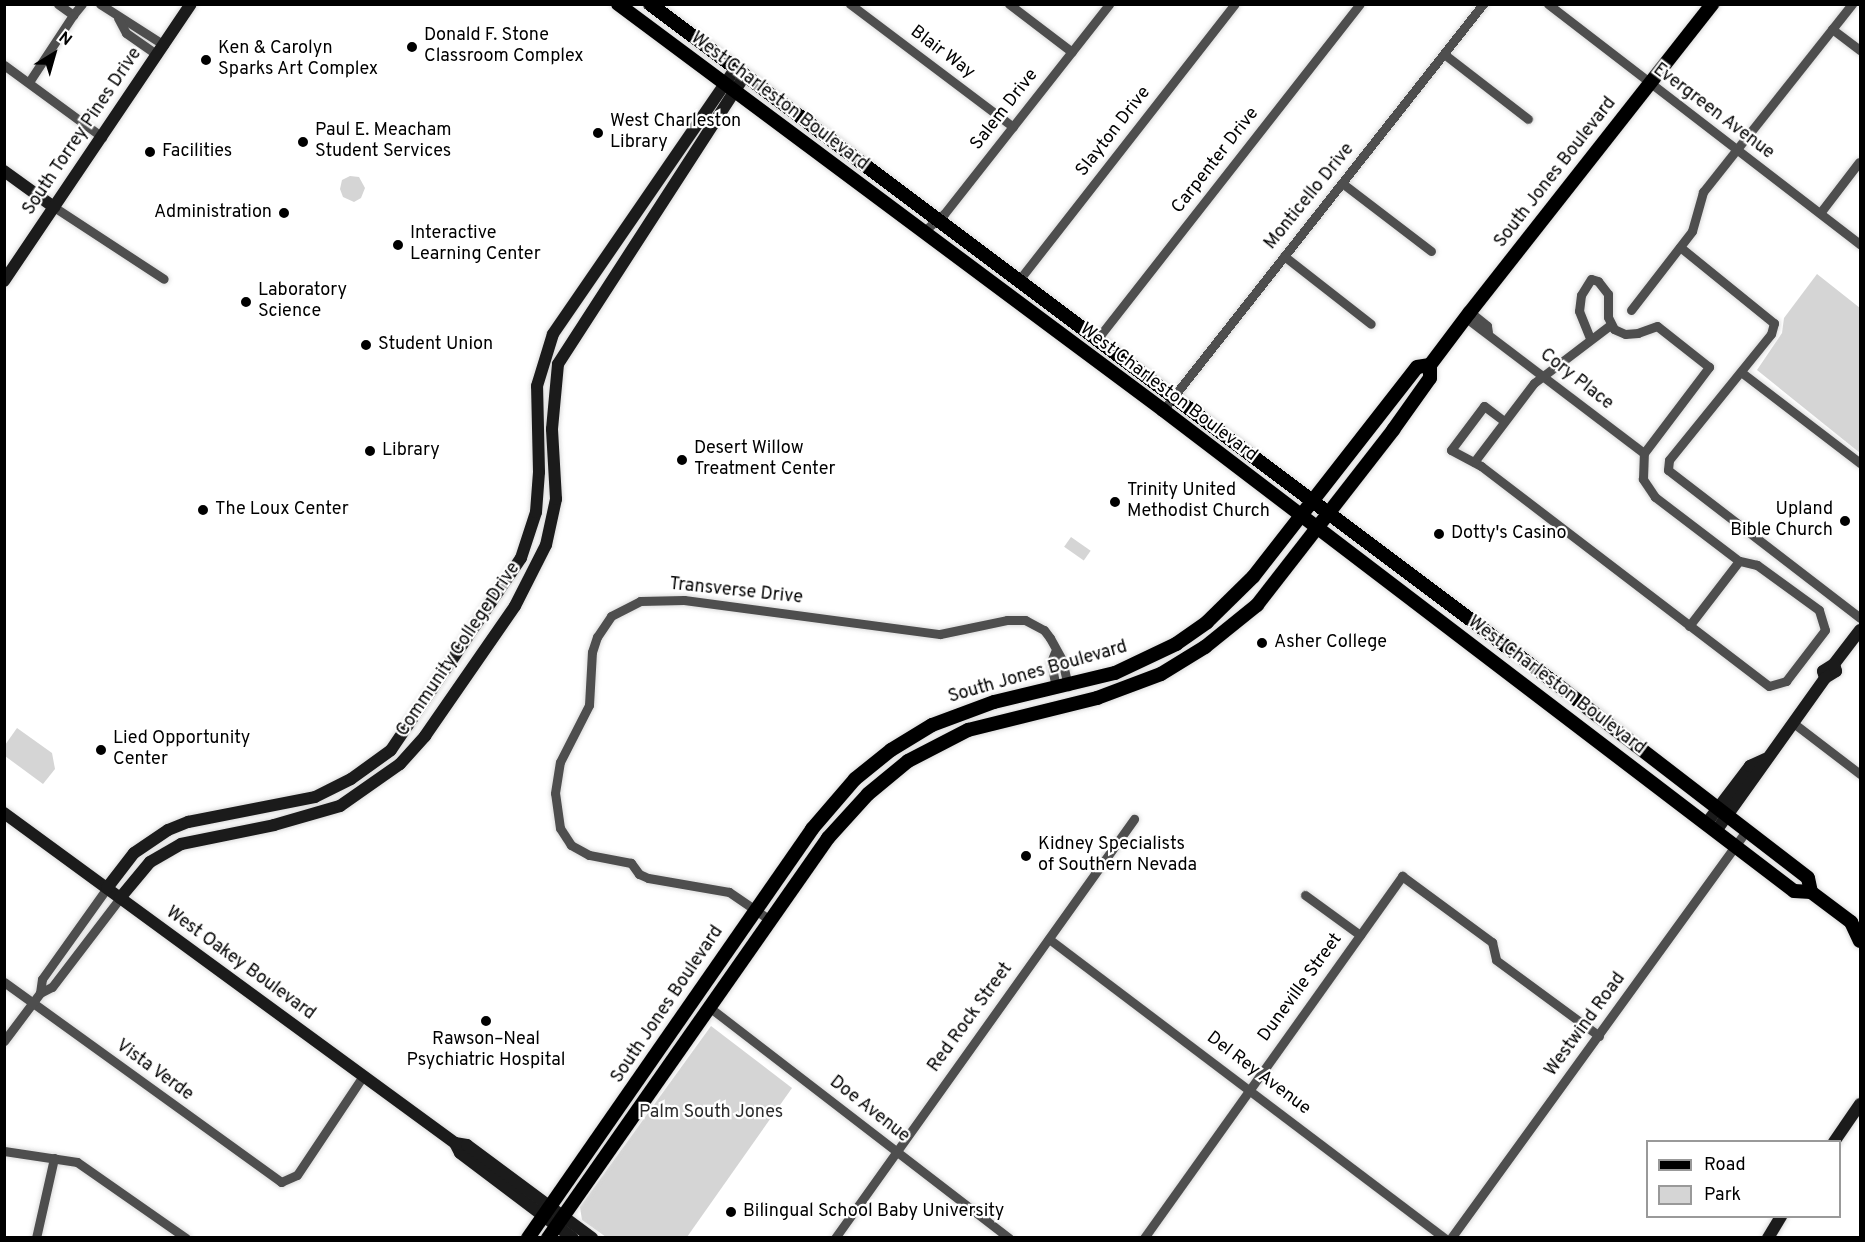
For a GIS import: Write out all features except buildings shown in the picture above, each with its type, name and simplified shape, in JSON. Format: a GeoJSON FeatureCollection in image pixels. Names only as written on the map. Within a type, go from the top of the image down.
{"type":"FeatureCollection","features":[{"type":"Feature","properties":{"kind":"main road","name":"West Charleston Boulevard"},"geometry":{"type":"LineString","coordinates":[[618,4],[1163,410],[1548,701],[1794,891],[1811,892],[1856,923],[1860,941]]}},
{"type":"Feature","properties":{"kind":"main road","name":"West Charleston Boulevard"},"geometry":{"type":"LineString","coordinates":[[650,4],[1313,498],[1559,686],[1808,878],[1811,892]]}},
{"type":"Feature","properties":{"kind":"main road","name":"South Jones Boulevard"},"geometry":{"type":"LineString","coordinates":[[548,1238],[838,825],[868,794],[908,762],[956,736],[1143,682],[1199,652],[1257,604],[1330,512],[1430,378],[1430,365],[1712,4]]}},
{"type":"Feature","properties":{"kind":"main road"},"geometry":{"type":"LineString","coordinates":[[1072,343],[1085,342],[1120,356]]}},
{"type":"Feature","properties":{"kind":"main road","name":"South Jones Boulevard"},"geometry":{"type":"LineString","coordinates":[[528,1238],[755,909],[822,815],[855,779],[891,750],[932,725],[994,702],[1083,682],[1155,655],[1207,622],[1253,577],[1417,368],[1430,365]]}},
{"type":"Feature","properties":{"kind":"main road"},"geometry":{"type":"LineString","coordinates":[[1066,705],[1083,682]]}},
{"type":"Feature","properties":{"kind":"main road"},"geometry":{"type":"LineString","coordinates":[[1548,701],[1559,686]]}},
{"type":"Feature","properties":{"kind":"main road"},"geometry":{"type":"LineString","coordinates":[[1048,709],[1062,687]]}},
{"type":"Feature","properties":{"kind":"main road"},"geometry":{"type":"LineString","coordinates":[[855,779],[868,794]]}},
{"type":"Feature","properties":{"kind":"street"},"geometry":{"type":"LineString","coordinates":[[58,4],[73,15]]}},
{"type":"Feature","properties":{"kind":"street"},"geometry":{"type":"LineString","coordinates":[[28,82],[82,4]]}},
{"type":"Feature","properties":{"kind":"street"},"geometry":{"type":"LineString","coordinates":[[100,4],[118,18],[134,23],[160,50]]}},
{"type":"Feature","properties":{"kind":"street","name":"South Torrey Pines Drive"},"geometry":{"type":"LineString","coordinates":[[4,281],[191,4]]}},
{"type":"Feature","properties":{"kind":"street","name":"Blair Way"},"geometry":{"type":"LineString","coordinates":[[850,4],[1013,128]]}},
{"type":"Feature","properties":{"kind":"street"},"geometry":{"type":"LineString","coordinates":[[1009,4],[1072,52]]}},
{"type":"Feature","properties":{"kind":"street","name":"Salem Drive"},"geometry":{"type":"LineString","coordinates":[[922,232],[939,220],[1109,4]]}},
{"type":"Feature","properties":{"kind":"street","name":"Slayton Drive"},"geometry":{"type":"LineString","coordinates":[[1019,280],[1235,4]]}},
{"type":"Feature","properties":{"kind":"street","name":"Carpenter Drive"},"geometry":{"type":"LineString","coordinates":[[1098,339],[1360,4]]}},
{"type":"Feature","properties":{"kind":"street","name":"Monticello Drive"},"geometry":{"type":"LineString","coordinates":[[1163,410],[1483,4]]}},
{"type":"Feature","properties":{"kind":"street","name":"Evergreen Avenue"},"geometry":{"type":"LineString","coordinates":[[1548,4],[1649,84],[1860,244]]}},
{"type":"Feature","properties":{"kind":"street"},"geometry":{"type":"LineString","coordinates":[[1631,310],[1692,231],[1703,192],[1852,4]]}},
{"type":"Feature","properties":{"kind":"street"},"geometry":{"type":"LineString","coordinates":[[1832,29],[1860,50]]}},
{"type":"Feature","properties":{"kind":"street"},"geometry":{"type":"LineString","coordinates":[[1444,54],[1528,119]]}},
{"type":"Feature","properties":{"kind":"street"},"geometry":{"type":"LineString","coordinates":[[4,65],[102,137]]}},
{"type":"Feature","properties":{"kind":"street","name":"Community College Drive"},"geometry":{"type":"LineString","coordinates":[[107,888],[125,862],[168,830],[201,820],[294,804],[351,779],[390,750],[427,701],[521,558],[534,524],[540,472],[537,386],[553,334],[741,72]]}},
{"type":"Feature","properties":{"kind":"street","name":"Community College Drive"},"geometry":{"type":"LineString","coordinates":[[120,898],[150,862],[181,844],[296,820],[358,796],[400,764],[441,713],[515,606],[539,563],[551,530],[556,499],[552,429],[558,364],[729,87]]}},
{"type":"Feature","properties":{"kind":"street"},"geometry":{"type":"LineString","coordinates":[[1820,213],[1859,162]]}},
{"type":"Feature","properties":{"kind":"street"},"geometry":{"type":"LineString","coordinates":[[4,171],[54,207],[164,279]]}},
{"type":"Feature","properties":{"kind":"street"},"geometry":{"type":"LineString","coordinates":[[1342,183],[1431,251]]}},
{"type":"Feature","properties":{"kind":"street"},"geometry":{"type":"LineString","coordinates":[[1680,247],[1774,322],[1771,334],[1670,460],[1668,470],[1860,618]]}},
{"type":"Feature","properties":{"kind":"street"},"geometry":{"type":"LineString","coordinates":[[1284,256],[1371,324]]}},
{"type":"Feature","properties":{"kind":"street"},"geometry":{"type":"LineString","coordinates":[[1590,338],[1579,311],[1581,295],[1590,279],[1598,281],[1608,294],[1610,325]]}},
{"type":"Feature","properties":{"kind":"street"},"geometry":{"type":"LineString","coordinates":[[584,291],[598,301]]}},
{"type":"Feature","properties":{"kind":"street","name":"Cory Place"},"geometry":{"type":"LineString","coordinates":[[1468,315],[1487,326],[1488,333],[1644,453]]}},
{"type":"Feature","properties":{"kind":"street"},"geometry":{"type":"LineString","coordinates":[[1474,462],[1504,421],[1543,375],[1610,325]]}},
{"type":"Feature","properties":{"kind":"street"},"geometry":{"type":"LineString","coordinates":[[1504,421],[1484,406],[1451,450],[1474,462],[1769,686],[1786,681],[1825,630],[1819,610],[1757,565],[1739,561],[1648,489],[1642,467],[1644,453],[1709,367],[1657,326],[1625,334],[1610,325]]}},
{"type":"Feature","properties":{"kind":"street"},"geometry":{"type":"LineString","coordinates":[[1741,372],[1860,463]]}},
{"type":"Feature","properties":{"kind":"street"},"geometry":{"type":"LineString","coordinates":[[534,524],[551,530]]}},
{"type":"Feature","properties":{"kind":"street"},"geometry":{"type":"LineString","coordinates":[[1689,626],[1739,561]]}},
{"type":"Feature","properties":{"kind":"street","name":"Transverse Drive"},"geometry":{"type":"LineString","coordinates":[[770,920],[720,888],[648,878],[631,863],[589,855],[571,845],[560,828],[555,805],[557,773],[589,705],[592,652],[597,637],[611,616],[640,602],[684,600],[940,634],[1016,619],[1044,630],[1055,652],[1062,660],[1062,687]]}},
{"type":"Feature","properties":{"kind":"street"},"geometry":{"type":"LineString","coordinates":[[1711,828],[1722,813],[1760,774],[1765,759],[1825,678],[1822,671],[1834,664],[1860,630]]}},
{"type":"Feature","properties":{"kind":"street"},"geometry":{"type":"LineString","coordinates":[[427,701],[441,713]]}},
{"type":"Feature","properties":{"kind":"street"},"geometry":{"type":"LineString","coordinates":[[1792,722],[1860,774]]}},
{"type":"Feature","properties":{"kind":"street"},"geometry":{"type":"LineString","coordinates":[[351,779],[358,796]]}},
{"type":"Feature","properties":{"kind":"street","name":"West Oakey Boulevard"},"geometry":{"type":"LineString","coordinates":[[4,813],[455,1143],[467,1145],[560,1221],[591,1238]]}},
{"type":"Feature","properties":{"kind":"street","name":"Red Rock Street"},"geometry":{"type":"LineString","coordinates":[[835,1238],[1134,819]]}},
{"type":"Feature","properties":{"kind":"street"},"geometry":{"type":"LineString","coordinates":[[201,820],[205,838]]}},
{"type":"Feature","properties":{"kind":"street","name":"Westwind Road"},"geometry":{"type":"LineString","coordinates":[[1451,1238],[1746,831]]}},
{"type":"Feature","properties":{"kind":"street","name":"Duneville Street"},"geometry":{"type":"LineString","coordinates":[[1144,1238],[1402,876],[1492,942],[1496,960],[1599,1036]]}},
{"type":"Feature","properties":{"kind":"street"},"geometry":{"type":"LineString","coordinates":[[4,1041],[40,993],[42,979],[107,888]]}},
{"type":"Feature","properties":{"kind":"street"},"geometry":{"type":"LineString","coordinates":[[1305,895],[1360,936]]}},
{"type":"Feature","properties":{"kind":"street"},"geometry":{"type":"LineString","coordinates":[[40,993],[52,987],[120,898]]}},
{"type":"Feature","properties":{"kind":"street","name":"Del Rey Avenue"},"geometry":{"type":"LineString","coordinates":[[1049,939],[1445,1238]]}},
{"type":"Feature","properties":{"kind":"street","name":"Vista Verde"},"geometry":{"type":"LineString","coordinates":[[4,982],[273,1179],[286,1181],[297,1175],[363,1076]]}},
{"type":"Feature","properties":{"kind":"street","name":"Doe Avenue"},"geometry":{"type":"LineString","coordinates":[[709,1007],[1009,1238]]}},
{"type":"Feature","properties":{"kind":"street"},"geometry":{"type":"LineString","coordinates":[[1835,1140],[1860,1104]]}},
{"type":"Feature","properties":{"kind":"street"},"geometry":{"type":"LineString","coordinates":[[4,1151],[77,1162],[99,1173],[186,1238]]}},
{"type":"Feature","properties":{"kind":"street"},"geometry":{"type":"LineString","coordinates":[[36,1238],[54,1158]]}},
{"type":"Feature","properties":{"kind":"street"},"geometry":{"type":"LineString","coordinates":[[1768,1238],[1780,1218]]}},
{"type":"Feature","properties":{"kind":"street","name":"West Oakey Boulevard"},"geometry":{"type":"LineString","coordinates":[[560,1221],[573,1238]]}},
{"type":"Feature","properties":{"kind":"green space"},"geometry":{"type":"Polygon","coordinates":[[[350,176],[359,177],[365,188],[361,198],[354,202],[343,197],[340,189],[342,180],[350,176]]]}},
{"type":"Feature","properties":{"kind":"green space"},"geometry":{"type":"Polygon","coordinates":[[[1817,274],[1860,308],[1860,453],[1757,370],[1782,333],[1784,318],[1817,274]]]}},
{"type":"Feature","properties":{"kind":"green space"},"geometry":{"type":"Polygon","coordinates":[[[1071,537],[1091,551],[1084,561],[1064,547],[1071,537]]]}},
{"type":"Feature","properties":{"kind":"green space"},"geometry":{"type":"Polygon","coordinates":[[[17,728],[52,753],[55,769],[43,784],[5,756],[5,745],[17,728]]]}},
{"type":"Feature","properties":{"kind":"green space","name":"Palm South Jones"},"geometry":{"type":"Polygon","coordinates":[[[711,1026],[792,1088],[687,1237],[606,1237],[582,1220],[580,1207],[711,1026]]]}},
{"type":"Feature","properties":{"kind":"place","name":"Donald F. Stone Classroom Complex"},"geometry":{"type":"Point","coordinates":[412,47]}},
{"type":"Feature","properties":{"kind":"place","name":"Ken & Carolyn Sparks Art Complex"},"geometry":{"type":"Point","coordinates":[206,60]}},
{"type":"Feature","properties":{"kind":"place","name":"West Charleston Library"},"geometry":{"type":"Point","coordinates":[598,133]}},
{"type":"Feature","properties":{"kind":"place","name":"Paul E. Meacham Student Services"},"geometry":{"type":"Point","coordinates":[303,142]}},
{"type":"Feature","properties":{"kind":"place","name":"Facilities"},"geometry":{"type":"Point","coordinates":[150,152]}},
{"type":"Feature","properties":{"kind":"place","name":"Administration"},"geometry":{"type":"Point","coordinates":[284,213]}},
{"type":"Feature","properties":{"kind":"place","name":"Interactive Learning Center"},"geometry":{"type":"Point","coordinates":[398,245]}},
{"type":"Feature","properties":{"kind":"place","name":"Laboratory Science"},"geometry":{"type":"Point","coordinates":[246,302]}},
{"type":"Feature","properties":{"kind":"place","name":"Student Union"},"geometry":{"type":"Point","coordinates":[366,345]}},
{"type":"Feature","properties":{"kind":"place","name":"Library"},"geometry":{"type":"Point","coordinates":[370,451]}},
{"type":"Feature","properties":{"kind":"place","name":"Desert Willow Treatment Center"},"geometry":{"type":"Point","coordinates":[682,460]}},
{"type":"Feature","properties":{"kind":"place","name":"Trinity United Methodist Church"},"geometry":{"type":"Point","coordinates":[1115,502]}},
{"type":"Feature","properties":{"kind":"place","name":"The Loux Center"},"geometry":{"type":"Point","coordinates":[203,510]}},
{"type":"Feature","properties":{"kind":"place","name":"Upland Bible Church"},"geometry":{"type":"Point","coordinates":[1845,521]}},
{"type":"Feature","properties":{"kind":"place","name":"Dotty's Casino"},"geometry":{"type":"Point","coordinates":[1439,534]}},
{"type":"Feature","properties":{"kind":"place","name":"Asher College"},"geometry":{"type":"Point","coordinates":[1262,643]}},
{"type":"Feature","properties":{"kind":"place","name":"Lied Opportunity Center"},"geometry":{"type":"Point","coordinates":[101,750]}},
{"type":"Feature","properties":{"kind":"place","name":"Kidney Specialists of Southern Nevada"},"geometry":{"type":"Point","coordinates":[1026,856]}},
{"type":"Feature","properties":{"kind":"place","name":"Rawson–Neal Psychiatric Hospital"},"geometry":{"type":"Point","coordinates":[486,1021]}},
{"type":"Feature","properties":{"kind":"place","name":"Bilingual School Baby University"},"geometry":{"type":"Point","coordinates":[731,1212]}}]}
